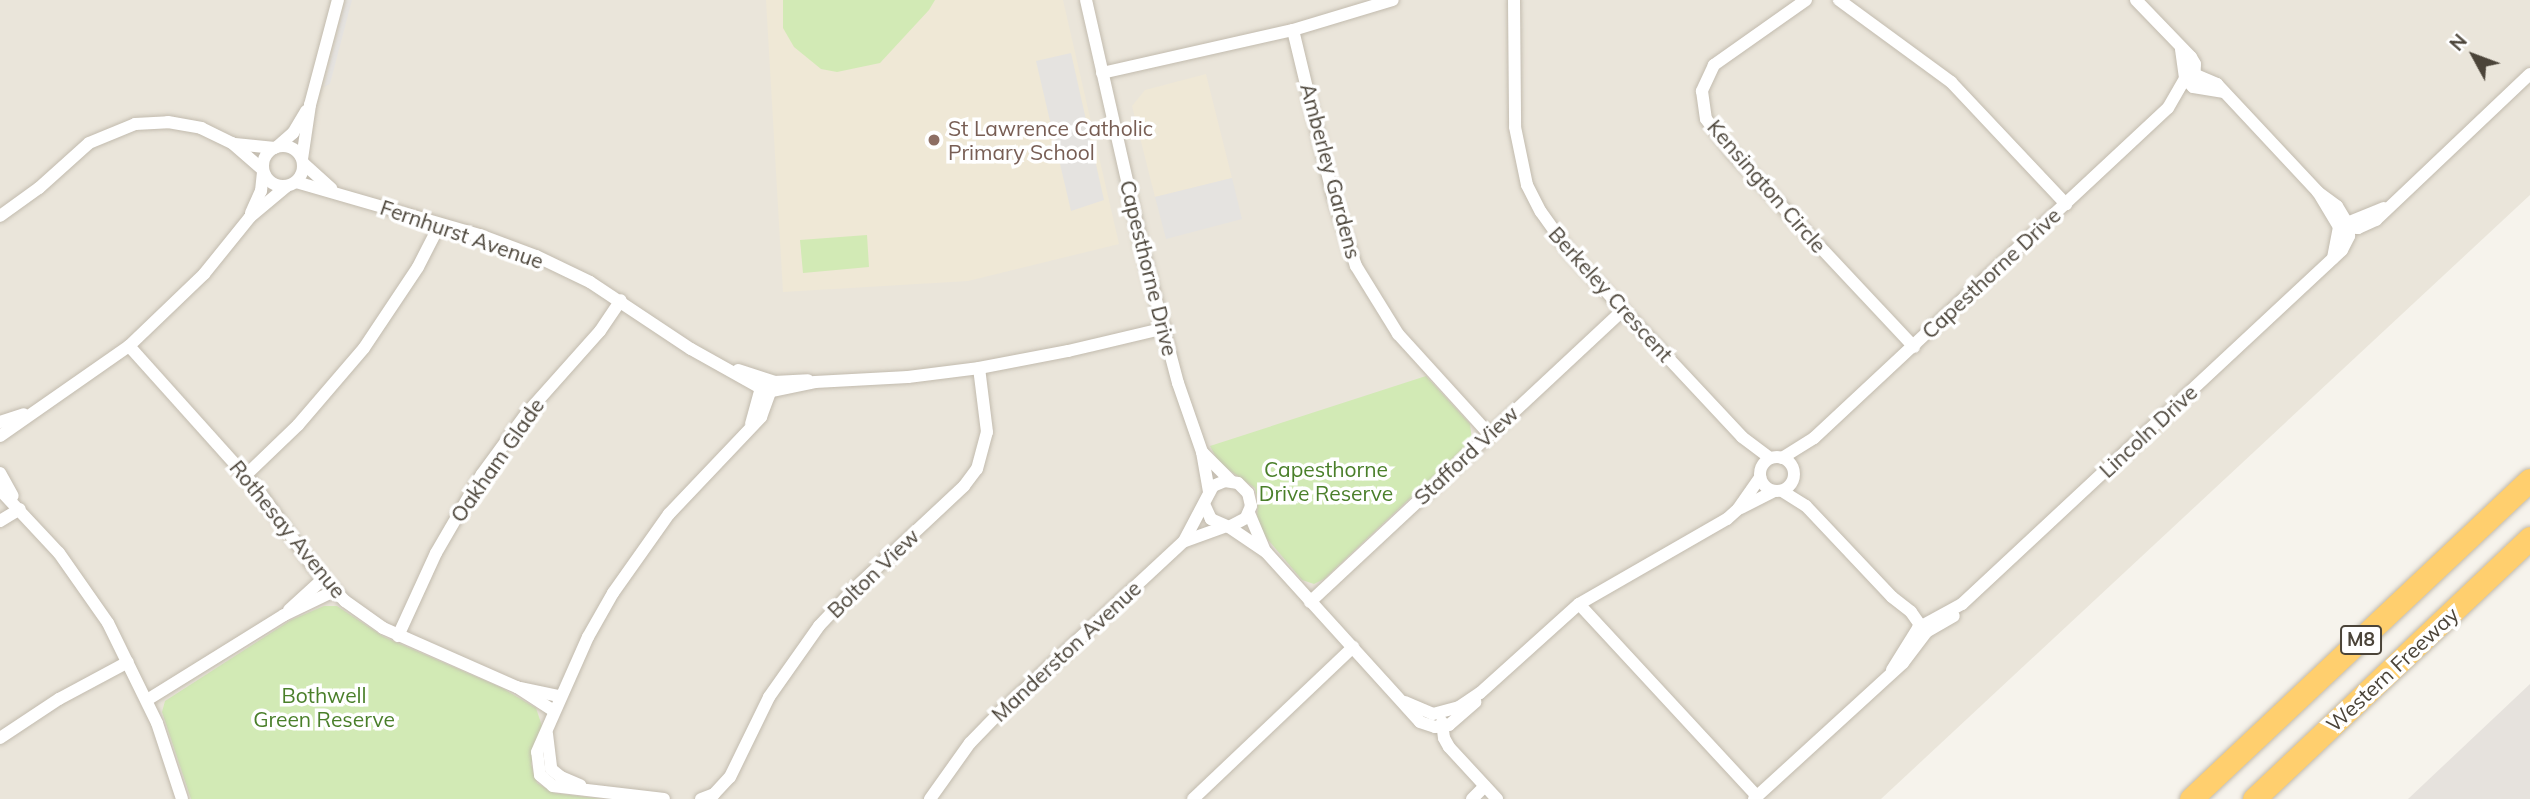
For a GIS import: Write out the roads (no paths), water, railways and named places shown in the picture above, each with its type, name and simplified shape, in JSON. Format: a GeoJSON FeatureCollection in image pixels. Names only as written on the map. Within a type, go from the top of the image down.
{"type":"FeatureCollection","features":[{"type":"Feature","properties":{"kind":"highway","name":"Western Freeway"},"geometry":{"type":"LineString","coordinates":[[2191,799],[2530,480]]}},
{"type":"Feature","properties":{"kind":"highway","name":"Western Freeway"},"geometry":{"type":"LineString","coordinates":[[2254,799],[2530,538]]}},
{"type":"Feature","properties":{"kind":"street"},"geometry":{"type":"LineString","coordinates":[[0,436],[77,385],[129,346],[195,284],[250,217],[291,184],[303,170],[310,105],[338,0]]}},
{"type":"Feature","properties":{"kind":"street","name":"Capesthorne Drive"},"geometry":{"type":"LineString","coordinates":[[1086,0],[1141,243],[1178,383],[1202,452],[1209,491]]}},
{"type":"Feature","properties":{"kind":"street"},"geometry":{"type":"LineString","coordinates":[[1101,73],[1293,30],[1393,0]]}},
{"type":"Feature","properties":{"kind":"street","name":"Kensington Circle"},"geometry":{"type":"LineString","coordinates":[[1806,0],[1714,65],[1702,91],[1706,119],[1732,153],[1914,346]]}},
{"type":"Feature","properties":{"kind":"street"},"geometry":{"type":"LineString","coordinates":[[1839,0],[1951,82],[2066,204]]}},
{"type":"Feature","properties":{"kind":"street"},"geometry":{"type":"LineString","coordinates":[[2136,0],[2180,49],[2191,80],[2224,92],[2318,192],[2346,226],[2390,205],[2530,74]]}},
{"type":"Feature","properties":{"kind":"street","name":"Berkeley Crescent"},"geometry":{"type":"LineString","coordinates":[[1512,2],[1514,127],[1527,185],[1555,236],[1742,437],[1776,458]]}},
{"type":"Feature","properties":{"kind":"street","name":"Amberley Gardens"},"geometry":{"type":"LineString","coordinates":[[1293,30],[1333,196],[1356,266],[1398,334],[1489,434]]}},
{"type":"Feature","properties":{"kind":"street","name":"Capesthorne Drive"},"geometry":{"type":"LineString","coordinates":[[1776,458],[1814,439],[2168,108],[2191,80]]}},
{"type":"Feature","properties":{"kind":"street"},"geometry":{"type":"LineString","coordinates":[[250,217],[261,189],[265,156],[293,133],[310,105]]}},
{"type":"Feature","properties":{"kind":"street"},"geometry":{"type":"LineString","coordinates":[[0,216],[39,188],[89,144],[121,128],[150,122],[182,123],[232,143],[257,148],[295,150],[302,161]]}},
{"type":"Feature","properties":{"kind":"street"},"geometry":{"type":"LineString","coordinates":[[232,143],[263,171],[275,186],[291,184]]}},
{"type":"Feature","properties":{"kind":"street","name":"Fernhurst Avenue"},"geometry":{"type":"LineString","coordinates":[[302,161],[333,190]]}},
{"type":"Feature","properties":{"kind":"street","name":"Fernhurst Avenue"},"geometry":{"type":"LineString","coordinates":[[291,184],[333,190],[536,256],[621,300],[691,349],[768,386]]}},
{"type":"Feature","properties":{"kind":"street"},"geometry":{"type":"LineString","coordinates":[[246,475],[298,425],[365,348],[418,267],[440,224]]}},
{"type":"Feature","properties":{"kind":"street","name":"Lincoln Drive"},"geometry":{"type":"LineString","coordinates":[[1922,629],[1952,618],[1962,604],[2333,258],[2346,226]]}},
{"type":"Feature","properties":{"kind":"street","name":"Oakham Glade"},"geometry":{"type":"LineString","coordinates":[[398,636],[436,553],[482,474],[526,414],[600,331],[621,300]]}},
{"type":"Feature","properties":{"kind":"street","name":"Stafford View"},"geometry":{"type":"LineString","coordinates":[[1310,602],[1623,310]]}},
{"type":"Feature","properties":{"kind":"street"},"geometry":{"type":"LineString","coordinates":[[664,799],[585,788],[561,777],[542,765],[547,734],[560,696],[588,637],[641,551],[688,492],[767,407],[768,386],[796,379],[815,382],[979,368],[1165,328]]}},
{"type":"Feature","properties":{"kind":"street","name":"Rothesay Avenue"},"geometry":{"type":"LineString","coordinates":[[129,346],[246,475],[334,591],[369,620],[398,636],[517,687],[554,711]]}},
{"type":"Feature","properties":{"kind":"street","name":"Bolton View"},"geometry":{"type":"LineString","coordinates":[[701,799],[714,794],[730,777],[769,697],[807,642],[853,590],[964,486],[977,469],[984,453],[987,432],[979,368]]}},
{"type":"Feature","properties":{"kind":"street"},"geometry":{"type":"LineString","coordinates":[[0,422],[38,409]]}},
{"type":"Feature","properties":{"kind":"street","name":"Berkeley Crescent"},"geometry":{"type":"LineString","coordinates":[[1742,437],[1760,472]]}},
{"type":"Feature","properties":{"kind":"street","name":"Capesthorne Drive"},"geometry":{"type":"LineString","coordinates":[[1794,473],[1814,439]]}},
{"type":"Feature","properties":{"kind":"street","name":"Capesthorne Drive"},"geometry":{"type":"LineString","coordinates":[[1202,452],[1231,481]]}},
{"type":"Feature","properties":{"kind":"street"},"geometry":{"type":"LineString","coordinates":[[1738,509],[1760,472],[1776,458],[1794,473],[1805,506]]}},
{"type":"Feature","properties":{"kind":"street"},"geometry":{"type":"LineString","coordinates":[[0,472],[20,509]]}},
{"type":"Feature","properties":{"kind":"street"},"geometry":{"type":"LineString","coordinates":[[1579,604],[1756,797],[1892,670],[1912,655],[1922,629],[1805,506],[1765,486],[1760,472]]}},
{"type":"Feature","properties":{"kind":"street"},"geometry":{"type":"LineString","coordinates":[[1445,722],[1579,604],[1718,525],[1738,509],[1790,486],[1794,473]]}},
{"type":"Feature","properties":{"kind":"street"},"geometry":{"type":"LineString","coordinates":[[1266,552],[1249,513],[1248,493],[1231,481],[1219,483],[1209,491],[1205,506],[1211,519],[1266,552],[1405,702],[1445,722],[1461,757],[1497,799]]}},
{"type":"Feature","properties":{"kind":"street"},"geometry":{"type":"LineString","coordinates":[[0,490],[20,509],[85,587],[147,700],[183,799]]}},
{"type":"Feature","properties":{"kind":"street","name":"Manderston Avenue"},"geometry":{"type":"LineString","coordinates":[[930,799],[970,743],[1184,541],[1205,506]]}},
{"type":"Feature","properties":{"kind":"street"},"geometry":{"type":"LineString","coordinates":[[0,521],[20,509]]}},
{"type":"Feature","properties":{"kind":"street"},"geometry":{"type":"LineString","coordinates":[[1184,541],[1241,523],[1249,513]]}},
{"type":"Feature","properties":{"kind":"street"},"geometry":{"type":"LineString","coordinates":[[284,615],[323,579]]}},
{"type":"Feature","properties":{"kind":"street"},"geometry":{"type":"LineString","coordinates":[[147,700],[284,615],[334,591]]}},
{"type":"Feature","properties":{"kind":"street"},"geometry":{"type":"LineString","coordinates":[[1193,799],[1353,648]]}},
{"type":"Feature","properties":{"kind":"street"},"geometry":{"type":"LineString","coordinates":[[0,738],[59,699],[128,662]]}},
{"type":"Feature","properties":{"kind":"street","name":"Rothesay Avenue"},"geometry":{"type":"LineString","coordinates":[[517,687],[560,696]]}},
{"type":"Feature","properties":{"kind":"street","name":"Bolton View"},"geometry":{"type":"LineString","coordinates":[[723,799],[729,788],[730,777]]}},
{"type":"Feature","properties":{"kind":"street"},"geometry":{"type":"LineString","coordinates":[[1472,799],[1485,786]]}},
{"type":"Feature","properties":{"kind":"place","name":"St Lawrence Catholic Primary School"},"geometry":{"type":"Point","coordinates":[934,140]}},
{"type":"Feature","properties":{"kind":"park label","name":"Capesthorne Drive Reserve"},"geometry":{"type":"Point","coordinates":[1326,481]}},
{"type":"Feature","properties":{"kind":"park label","name":"Bothwell Green Reserve"},"geometry":{"type":"Point","coordinates":[324,707]}}]}
